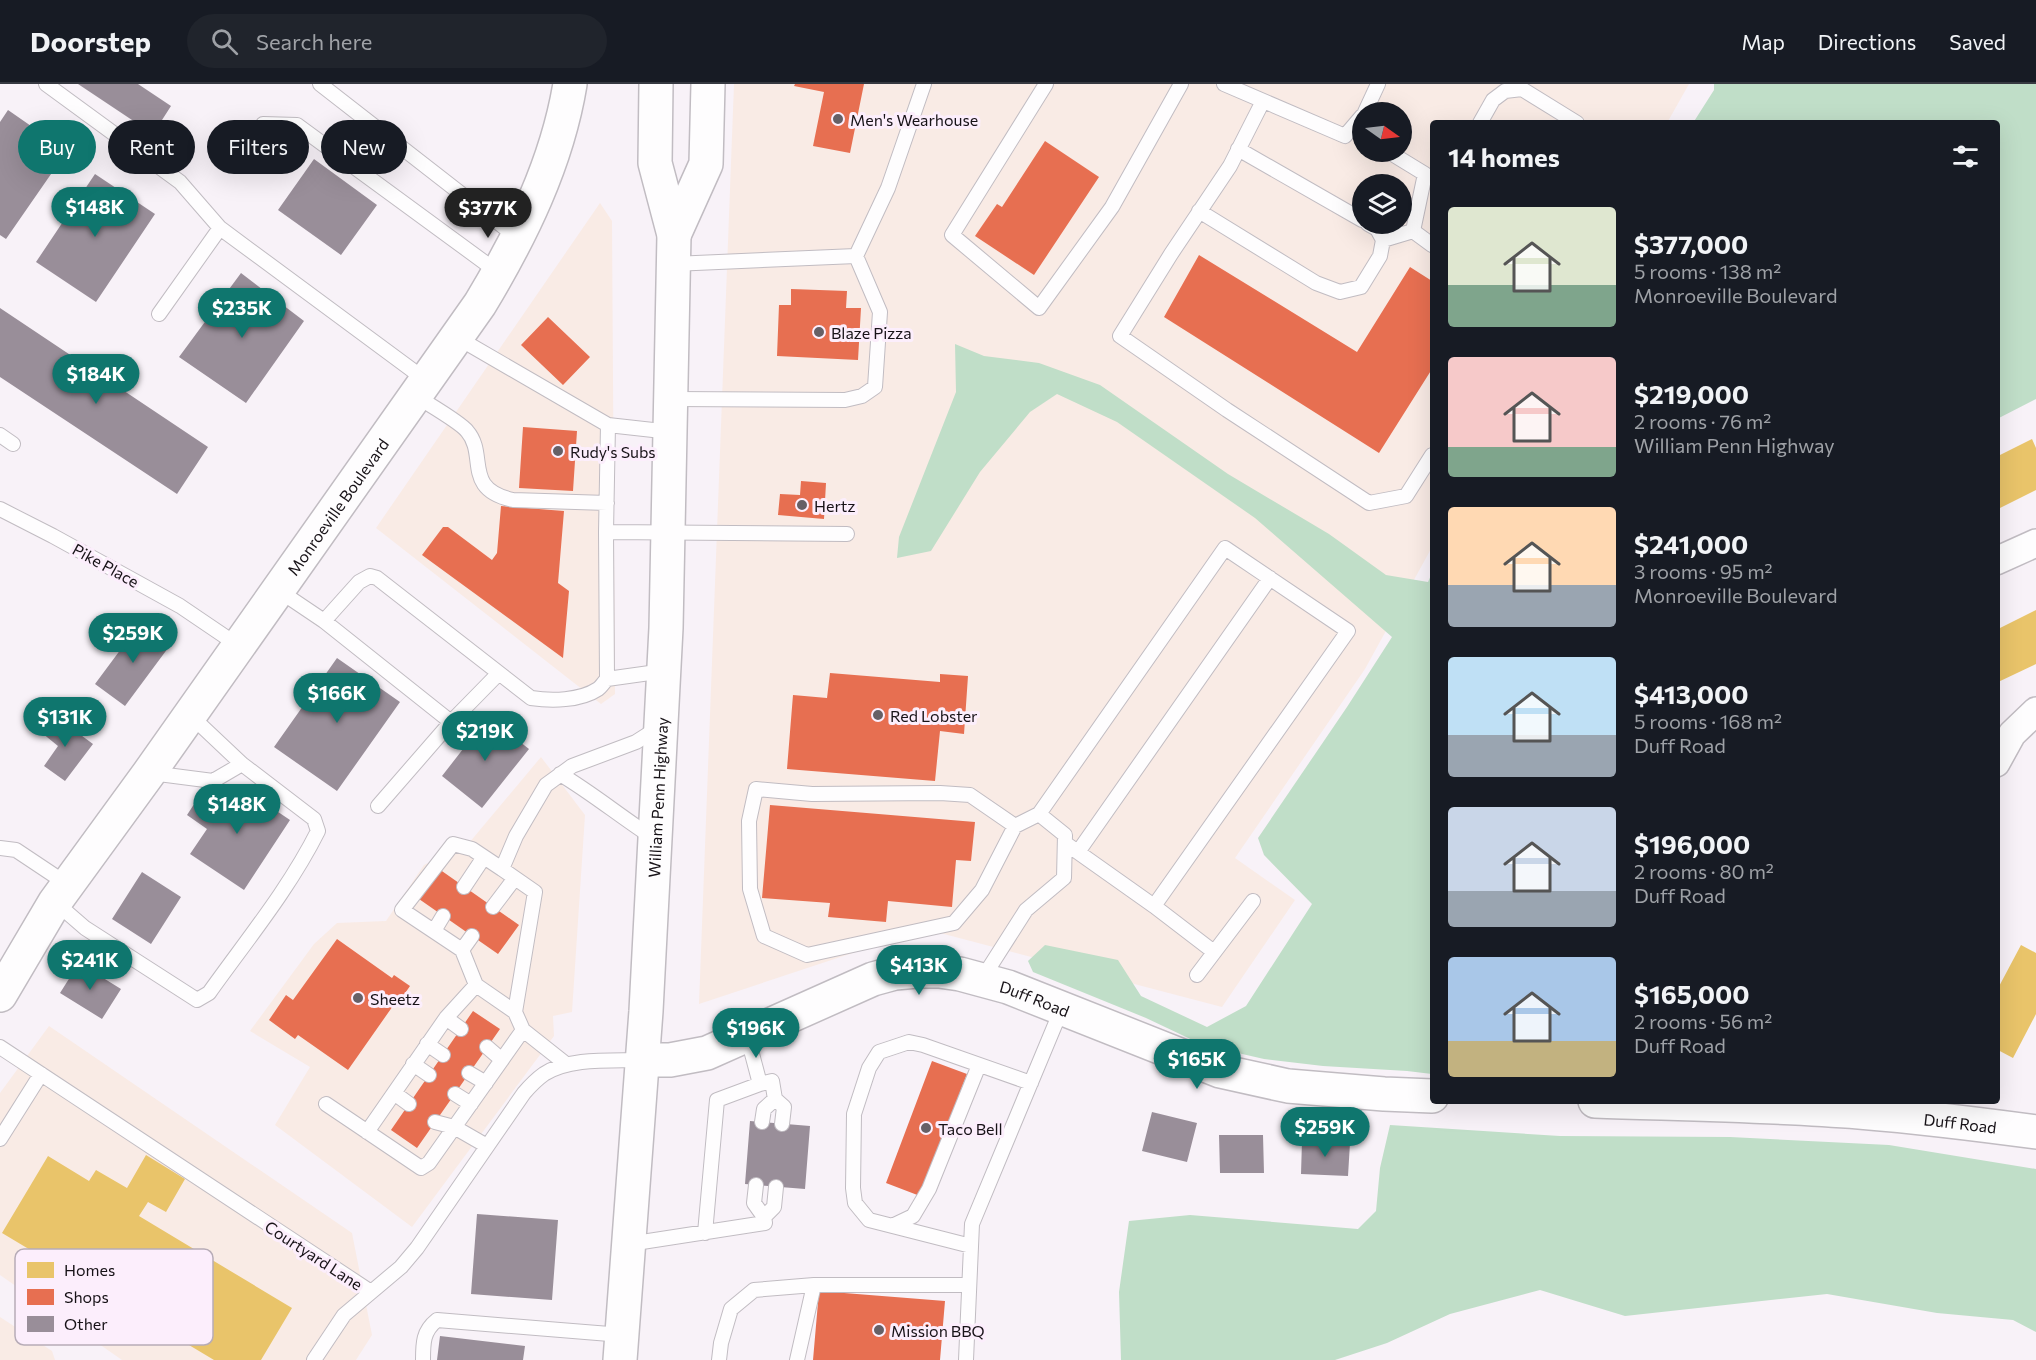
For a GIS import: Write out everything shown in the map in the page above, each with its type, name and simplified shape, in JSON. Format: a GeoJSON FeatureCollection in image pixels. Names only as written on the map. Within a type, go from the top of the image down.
{"type":"FeatureCollection","features":[{"type":"Feature","properties":{"kind":"main road","name":"Monroeville Boulevard"},"geometry":{"type":"LineString","coordinates":[[0,995],[61,893],[458,338],[499,273],[518,238],[548,165],[570,84]]}},
{"type":"Feature","properties":{"kind":"main road","name":"William Penn Highway"},"geometry":{"type":"LineString","coordinates":[[621,1348],[656,840],[662,726],[671,432],[674,249],[655,164],[656,84]]}},
{"type":"Feature","properties":{"kind":"main road","name":"William Penn Highway"},"geometry":{"type":"LineString","coordinates":[[674,249],[706,164],[708,84]]}},
{"type":"Feature","properties":{"kind":"main road","name":"Monroeville Boulevard"},"geometry":{"type":"LineString","coordinates":[[0,958],[61,893]]}},
{"type":"Feature","properties":{"kind":"main road","name":"Duff Road"},"geometry":{"type":"LineString","coordinates":[[642,1060],[690,1057],[720,1048],[854,987],[895,973],[939,971],[982,979],[1008,987],[1184,1058],[1254,1080],[1330,1090],[1430,1096]]}},
{"type":"Feature","properties":{"kind":"main road","name":"Duff Road"},"geometry":{"type":"LineString","coordinates":[[1705,1104],[1858,1112],[1950,1120],[2036,1132]]}},
{"type":"Feature","properties":{"kind":"street"},"geometry":{"type":"LineString","coordinates":[[2000,559],[2036,543]]}},
{"type":"Feature","properties":{"kind":"street"},"geometry":{"type":"LineString","coordinates":[[2000,756],[2012,734],[2036,711]]}},
{"type":"Feature","properties":{"kind":"lane"},"geometry":{"type":"LineString","coordinates":[[46,84],[180,182],[220,228],[422,388],[467,430],[473,441],[481,480],[492,492],[513,500],[607,503]]}},
{"type":"Feature","properties":{"kind":"lane"},"geometry":{"type":"LineString","coordinates":[[321,84],[518,238]]}},
{"type":"Feature","properties":{"kind":"lane"},"geometry":{"type":"LineString","coordinates":[[671,399],[845,400],[862,396],[875,387],[880,312],[856,256],[888,188],[924,84]]}},
{"type":"Feature","properties":{"kind":"lane"},"geometry":{"type":"LineString","coordinates":[[1046,84],[952,235],[1039,308],[1112,207],[1181,84]]}},
{"type":"Feature","properties":{"kind":"lane"},"geometry":{"type":"LineString","coordinates":[[1224,84],[1345,136],[1352,133]]}},
{"type":"Feature","properties":{"kind":"lane"},"geometry":{"type":"LineString","coordinates":[[1370,102],[1378,84]]}},
{"type":"Feature","properties":{"kind":"lane"},"geometry":{"type":"LineString","coordinates":[[1482,120],[1493,99],[1505,91],[1522,89],[1572,120]]}},
{"type":"Feature","properties":{"kind":"lane"},"geometry":{"type":"LineString","coordinates":[[1263,100],[1230,166],[1120,336],[1227,410],[1369,503],[1406,496],[1430,458]]}},
{"type":"Feature","properties":{"kind":"lane"},"geometry":{"type":"LineString","coordinates":[[309,134],[499,273]]}},
{"type":"Feature","properties":{"kind":"lane"},"geometry":{"type":"LineString","coordinates":[[1238,149],[1352,214]]}},
{"type":"Feature","properties":{"kind":"lane"},"geometry":{"type":"LineString","coordinates":[[1407,162],[1429,174],[1413,231]]}},
{"type":"Feature","properties":{"kind":"lane"},"geometry":{"type":"LineString","coordinates":[[1199,211],[1316,283],[1340,292],[1361,286],[1380,256],[1383,240],[1380,234]]}},
{"type":"Feature","properties":{"kind":"lane"},"geometry":{"type":"LineString","coordinates":[[159,314],[220,228]]}},
{"type":"Feature","properties":{"kind":"lane"},"geometry":{"type":"LineString","coordinates":[[1383,240],[1413,231]]}},
{"type":"Feature","properties":{"kind":"lane"},"geometry":{"type":"LineString","coordinates":[[1413,231],[1430,244]]}},
{"type":"Feature","properties":{"kind":"lane"},"geometry":{"type":"LineString","coordinates":[[674,249],[856,256]]}},
{"type":"Feature","properties":{"kind":"lane"},"geometry":{"type":"LineString","coordinates":[[458,338],[608,425],[671,432]]}},
{"type":"Feature","properties":{"kind":"lane"},"geometry":{"type":"LineString","coordinates":[[324,621],[359,582],[369,576],[377,578],[531,698],[542,700],[570,698],[599,689],[607,678],[608,425]]}},
{"type":"Feature","properties":{"kind":"lane"},"geometry":{"type":"LineString","coordinates":[[0,435],[13,444]]}},
{"type":"Feature","properties":{"kind":"lane","name":"Pike Place"},"geometry":{"type":"LineString","coordinates":[[0,509],[180,606],[238,646]]}},
{"type":"Feature","properties":{"kind":"lane"},"geometry":{"type":"LineString","coordinates":[[606,532],[847,534]]}},
{"type":"Feature","properties":{"kind":"lane"},"geometry":{"type":"LineString","coordinates":[[1015,826],[970,795],[812,794],[756,789],[749,821],[750,889],[764,936],[807,955],[954,923],[982,890],[1015,826],[1039,814],[1225,548],[1348,631],[1154,906]]}},
{"type":"Feature","properties":{"kind":"lane"},"geometry":{"type":"LineString","coordinates":[[1077,852],[1270,578]]}},
{"type":"Feature","properties":{"kind":"lane"},"geometry":{"type":"LineString","coordinates":[[278,590],[324,621],[451,722]]}},
{"type":"Feature","properties":{"kind":"lane"},"geometry":{"type":"LineString","coordinates":[[607,678],[664,671]]}},
{"type":"Feature","properties":{"kind":"lane"},"geometry":{"type":"LineString","coordinates":[[378,806],[451,722],[499,673]]}},
{"type":"Feature","properties":{"kind":"lane"},"geometry":{"type":"LineString","coordinates":[[0,848],[16,850],[61,893],[85,928],[197,1000],[209,993],[275,900],[318,831],[314,819],[242,764],[190,715]]}},
{"type":"Feature","properties":{"kind":"lane"},"geometry":{"type":"LineString","coordinates":[[502,869],[516,836],[546,785],[572,766],[636,742],[662,726]]}},
{"type":"Feature","properties":{"kind":"lane"},"geometry":{"type":"LineString","coordinates":[[149,773],[213,781],[242,764]]}},
{"type":"Feature","properties":{"kind":"lane"},"geometry":{"type":"LineString","coordinates":[[560,774],[584,788],[656,840]]}},
{"type":"Feature","properties":{"kind":"lane"},"geometry":{"type":"LineString","coordinates":[[1039,814],[1077,852],[1214,952]]}},
{"type":"Feature","properties":{"kind":"lane"},"geometry":{"type":"LineString","coordinates":[[982,979],[1026,910],[1064,878],[1065,839]]}},
{"type":"Feature","properties":{"kind":"lane"},"geometry":{"type":"LineString","coordinates":[[515,1012],[536,892],[472,849],[453,844],[402,910],[462,950],[476,985],[515,1012],[523,1030],[566,1064]]}},
{"type":"Feature","properties":{"kind":"lane"},"geometry":{"type":"LineString","coordinates":[[464,887],[484,857]]}},
{"type":"Feature","properties":{"kind":"lane"},"geometry":{"type":"LineString","coordinates":[[493,907],[515,878]]}},
{"type":"Feature","properties":{"kind":"lane"},"geometry":{"type":"LineString","coordinates":[[1197,975],[1252,901]]}},
{"type":"Feature","properties":{"kind":"lane"},"geometry":{"type":"LineString","coordinates":[[434,931],[443,916]]}},
{"type":"Feature","properties":{"kind":"lane"},"geometry":{"type":"LineString","coordinates":[[462,950],[472,936]]}},
{"type":"Feature","properties":{"kind":"lane"},"geometry":{"type":"LineString","coordinates":[[367,1132],[446,1018],[476,985]]}},
{"type":"Feature","properties":{"kind":"lane"},"geometry":{"type":"LineString","coordinates":[[966,1360],[972,1224],[1062,1008]]}},
{"type":"Feature","properties":{"kind":"lane"},"geometry":{"type":"LineString","coordinates":[[446,1018],[461,1029]]}},
{"type":"Feature","properties":{"kind":"lane"},"geometry":{"type":"LineString","coordinates":[[326,1104],[421,1168],[429,1162],[523,1030]]}},
{"type":"Feature","properties":{"kind":"lane"},"geometry":{"type":"LineString","coordinates":[[747,1035],[760,1084]]}},
{"type":"Feature","properties":{"kind":"lane"},"geometry":{"type":"LineString","coordinates":[[971,1245],[869,1220],[855,1203],[853,1188],[854,1113],[868,1068],[879,1052],[909,1042],[1031,1083]]}},
{"type":"Feature","properties":{"kind":"lane"},"geometry":{"type":"LineString","coordinates":[[428,1044],[443,1055]]}},
{"type":"Feature","properties":{"kind":"lane","name":"Courtyard Lane"},"geometry":{"type":"LineString","coordinates":[[0,1047],[371,1292],[401,1267],[417,1248],[524,1093],[543,1074],[566,1064],[642,1060]]}},
{"type":"Feature","properties":{"kind":"lane"},"geometry":{"type":"LineString","coordinates":[[487,1047],[502,1060]]}},
{"type":"Feature","properties":{"kind":"lane"},"geometry":{"type":"LineString","coordinates":[[413,1064],[429,1075]]}},
{"type":"Feature","properties":{"kind":"lane"},"geometry":{"type":"LineString","coordinates":[[892,1226],[913,1216],[929,1189],[979,1065]]}},
{"type":"Feature","properties":{"kind":"lane"},"geometry":{"type":"LineString","coordinates":[[469,1073],[486,1083]]}},
{"type":"Feature","properties":{"kind":"lane"},"geometry":{"type":"LineString","coordinates":[[0,1139],[40,1074]]}},
{"type":"Feature","properties":{"kind":"lane"},"geometry":{"type":"LineString","coordinates":[[705,1233],[717,1100],[772,1081],[775,1100],[784,1107],[782,1124]]}},
{"type":"Feature","properties":{"kind":"lane"},"geometry":{"type":"LineString","coordinates":[[394,1093],[409,1104]]}},
{"type":"Feature","properties":{"kind":"lane"},"geometry":{"type":"LineString","coordinates":[[455,1094],[471,1104]]}},
{"type":"Feature","properties":{"kind":"lane"},"geometry":{"type":"LineString","coordinates":[[762,1122],[764,1109],[775,1100]]}},
{"type":"Feature","properties":{"kind":"lane"},"geometry":{"type":"LineString","coordinates":[[435,1122],[454,1127],[487,1146]]}},
{"type":"Feature","properties":{"kind":"lane"},"geometry":{"type":"LineString","coordinates":[[629,1244],[765,1224],[764,1217],[754,1203],[756,1185]]}},
{"type":"Feature","properties":{"kind":"lane"},"geometry":{"type":"LineString","coordinates":[[764,1217],[774,1206],[776,1187]]}},
{"type":"Feature","properties":{"kind":"lane"},"geometry":{"type":"LineString","coordinates":[[719,1360],[721,1342],[731,1309],[754,1290],[814,1285],[969,1285]]}},
{"type":"Feature","properties":{"kind":"lane"},"geometry":{"type":"LineString","coordinates":[[797,1360],[814,1285]]}},
{"type":"Feature","properties":{"kind":"lane"},"geometry":{"type":"LineString","coordinates":[[314,1360],[337,1324],[371,1292]]}},
{"type":"Feature","properties":{"kind":"lane"},"geometry":{"type":"LineString","coordinates":[[423,1360],[424,1341],[428,1328],[437,1320],[621,1348]]}},
{"type":"Feature","properties":{"kind":"shaded area"},"geometry":{"type":"Polygon","coordinates":[[[734,84],[1689,84],[1669,120],[1430,120],[1430,551],[1365,669],[1235,858],[1295,900],[1222,1007],[925,929],[699,1004],[734,84]]]}},
{"type":"Feature","properties":{"kind":"shaded area"},"geometry":{"type":"Polygon","coordinates":[[[600,203],[612,221],[615,694],[601,704],[376,528],[600,203]]]}},
{"type":"Feature","properties":{"kind":"shaded area"},"geometry":{"type":"Polygon","coordinates":[[[541,757],[585,815],[572,1012],[553,1016],[554,1036],[412,1227],[275,1125],[310,1067],[250,1031],[314,944],[337,923],[386,921],[424,865],[469,843],[541,757]]]}},
{"type":"Feature","properties":{"kind":"shaded area"},"geometry":{"type":"Polygon","coordinates":[[[49,1026],[352,1233],[372,1335],[356,1360],[122,1360],[100,1345],[213,1345],[213,1249],[15,1249],[15,1285],[0,1275],[0,1093],[49,1026]]]}},
{"type":"Feature","properties":{"kind":"shaded area"},"geometry":{"type":"Polygon","coordinates":[[[0,1317],[15,1327],[15,1345],[43,1345],[52,1351],[55,1360],[0,1360],[0,1317]]]}},
{"type":"Feature","properties":{"kind":"green space"},"geometry":{"type":"Polygon","coordinates":[[[1714,84],[2036,84],[2036,399],[2000,417],[2000,120],[1695,120],[1714,90],[1714,84]]]}},
{"type":"Feature","properties":{"kind":"green space"},"geometry":{"type":"Polygon","coordinates":[[[955,344],[984,356],[1039,363],[1100,385],[1228,474],[1329,534],[1386,575],[1428,582],[1430,578],[1430,1074],[1264,1059],[1203,1045],[1146,1018],[1033,972],[1028,961],[1045,945],[1118,960],[1141,996],[1207,1027],[1246,1006],[1312,904],[1264,855],[1258,838],[1392,637],[1255,518],[1117,422],[1057,394],[1030,412],[980,472],[931,551],[897,558],[899,537],[956,392],[955,344]]]}},
{"type":"Feature","properties":{"kind":"green space"},"geometry":{"type":"Polygon","coordinates":[[[1390,1125],[1560,1136],[1730,1137],[1889,1145],[2036,1169],[2036,1332],[2013,1320],[1937,1313],[1827,1294],[1625,1316],[1540,1290],[1450,1314],[1387,1343],[1335,1360],[1121,1360],[1119,1292],[1129,1221],[1190,1215],[1358,1229],[1376,1211],[1380,1168],[1390,1125]]]}},
{"type":"Feature","properties":{"kind":"building: Homes"},"geometry":{"type":"Polygon","coordinates":[[[2032,439],[2036,448],[2036,490],[2000,508],[2000,455],[2032,439]]]}},
{"type":"Feature","properties":{"kind":"building: Homes"},"geometry":{"type":"Polygon","coordinates":[[[2036,610],[2036,664],[2000,681],[2000,628],[2036,610]]]}},
{"type":"Feature","properties":{"kind":"building: Homes"},"geometry":{"type":"Polygon","coordinates":[[[2021,945],[2036,953],[2036,1014],[2013,1058],[2000,1051],[2000,984],[2021,945]]]}},
{"type":"Feature","properties":{"kind":"building: Homes"},"geometry":{"type":"Polygon","coordinates":[[[146,1155],[185,1179],[166,1212],[148,1202],[139,1216],[194,1249],[29,1249],[2,1233],[48,1156],[89,1181],[96,1170],[127,1188],[146,1155]]]}},
{"type":"Feature","properties":{"kind":"building: Homes"},"geometry":{"type":"Polygon","coordinates":[[[213,1260],[292,1308],[261,1360],[214,1360],[189,1345],[213,1345],[213,1260]]]}},
{"type":"Feature","properties":{"kind":"building: Shops","name":"Men's Wearhouse"},"geometry":{"type":"Polygon","coordinates":[[[795,84],[864,84],[850,153],[813,146],[824,92],[794,86],[795,84]]]}},
{"type":"Feature","properties":{"kind":"building: Shops"},"geometry":{"type":"Polygon","coordinates":[[[1045,141],[1099,177],[1034,275],[975,236],[997,204],[1002,207],[1045,141]]]}},
{"type":"Feature","properties":{"kind":"building: Shops"},"geometry":{"type":"Polygon","coordinates":[[[1199,255],[1357,352],[1410,267],[1430,280],[1430,372],[1379,453],[1164,317],[1199,255]]]}},
{"type":"Feature","properties":{"kind":"building: Shops","name":"Blaze Pizza"},"geometry":{"type":"Polygon","coordinates":[[[791,289],[847,291],[846,308],[861,308],[858,360],[777,356],[779,305],[791,305],[791,289]]]}},
{"type":"Feature","properties":{"kind":"building: Shops"},"geometry":{"type":"Polygon","coordinates":[[[548,317],[590,357],[563,385],[521,345],[548,317]]]}},
{"type":"Feature","properties":{"kind":"building: Shops"},"geometry":{"type":"Polygon","coordinates":[[[523,427],[577,431],[573,491],[519,488],[523,427]]]}},
{"type":"Feature","properties":{"kind":"building: Shops","name":"Hertz"},"geometry":{"type":"Polygon","coordinates":[[[801,481],[826,483],[824,519],[778,515],[780,494],[800,495],[801,481]]]}},
{"type":"Feature","properties":{"kind":"building: Shops"},"geometry":{"type":"Polygon","coordinates":[[[501,506],[564,511],[558,583],[569,591],[563,658],[422,555],[443,527],[448,527],[492,560],[497,553],[501,506]]]}},
{"type":"Feature","properties":{"kind":"building: Shops","name":"Red Lobster"},"geometry":{"type":"Polygon","coordinates":[[[830,673],[940,682],[940,674],[968,676],[964,734],[940,731],[935,781],[787,769],[793,695],[827,698],[830,673]]]}},
{"type":"Feature","properties":{"kind":"building: Shops"},"geometry":{"type":"Polygon","coordinates":[[[770,805],[975,822],[971,861],[956,860],[952,907],[888,901],[886,922],[828,917],[830,903],[762,898],[770,805]]]}},
{"type":"Feature","properties":{"kind":"building: Shops"},"geometry":{"type":"Polygon","coordinates":[[[439,869],[519,925],[498,954],[419,899],[439,869]]]}},
{"type":"Feature","properties":{"kind":"building: Shops"},"geometry":{"type":"Polygon","coordinates":[[[337,939],[392,978],[394,975],[410,986],[397,1005],[395,1003],[348,1070],[298,1035],[295,1039],[269,1020],[286,995],[293,1000],[337,939]]]}},
{"type":"Feature","properties":{"kind":"building: Shops"},"geometry":{"type":"Polygon","coordinates":[[[473,1011],[500,1029],[417,1148],[391,1130],[473,1011]]]}},
{"type":"Feature","properties":{"kind":"building: Shops","name":"Taco Bell"},"geometry":{"type":"Polygon","coordinates":[[[932,1061],[967,1074],[920,1196],[886,1183],[932,1061]]]}},
{"type":"Feature","properties":{"kind":"building: Shops","name":"Mission BBQ"},"geometry":{"type":"Polygon","coordinates":[[[819,1291],[945,1301],[940,1360],[813,1360],[819,1291]]]}},
{"type":"Feature","properties":{"kind":"building: Other"},"geometry":{"type":"Polygon","coordinates":[[[78,84],[138,84],[171,106],[162,120],[132,120],[78,84]]]}},
{"type":"Feature","properties":{"kind":"building: Other"},"geometry":{"type":"Polygon","coordinates":[[[8,110],[22,120],[18,120],[18,174],[51,174],[6,239],[0,235],[0,122],[8,110]]]}},
{"type":"Feature","properties":{"kind":"building: Other"},"geometry":{"type":"Polygon","coordinates":[[[314,159],[321,164],[321,174],[335,174],[377,205],[341,255],[278,210],[303,174],[309,174],[309,166],[314,159]]]}},
{"type":"Feature","properties":{"kind":"building: Other"},"geometry":{"type":"Polygon","coordinates":[[[95,174],[155,214],[96,302],[36,262],[95,174]]]}},
{"type":"Feature","properties":{"kind":"building: Other"},"geometry":{"type":"Polygon","coordinates":[[[241,273],[304,321],[246,403],[179,357],[241,273]]]}},
{"type":"Feature","properties":{"kind":"building: Other"},"geometry":{"type":"Polygon","coordinates":[[[0,308],[208,447],[177,494],[0,377],[0,308]]]}},
{"type":"Feature","properties":{"kind":"building: Other"},"geometry":{"type":"Polygon","coordinates":[[[141,622],[171,644],[125,706],[95,684],[141,622]]]}},
{"type":"Feature","properties":{"kind":"building: Other"},"geometry":{"type":"Polygon","coordinates":[[[337,658],[400,702],[337,791],[274,747],[337,658]]]}},
{"type":"Feature","properties":{"kind":"building: Other"},"geometry":{"type":"Polygon","coordinates":[[[55,716],[93,744],[65,781],[44,766],[58,746],[42,733],[55,716]]]}},
{"type":"Feature","properties":{"kind":"building: Other"},"geometry":{"type":"Polygon","coordinates":[[[488,717],[529,749],[482,808],[442,776],[488,717]]]}},
{"type":"Feature","properties":{"kind":"building: Other"},"geometry":{"type":"Polygon","coordinates":[[[238,785],[290,820],[244,890],[190,854],[207,829],[187,815],[200,795],[223,809],[238,785]]]}},
{"type":"Feature","properties":{"kind":"building: Other"},"geometry":{"type":"Polygon","coordinates":[[[142,872],[181,897],[151,944],[112,919],[142,872]]]}},
{"type":"Feature","properties":{"kind":"building: Other"},"geometry":{"type":"Polygon","coordinates":[[[79,963],[121,989],[102,1019],[60,993],[79,963]]]}},
{"type":"Feature","properties":{"kind":"building: Other"},"geometry":{"type":"Polygon","coordinates":[[[1152,1112],[1197,1123],[1187,1162],[1142,1151],[1152,1112]]]}},
{"type":"Feature","properties":{"kind":"building: Other"},"geometry":{"type":"Polygon","coordinates":[[[750,1121],[810,1126],[805,1189],[745,1184],[750,1121]]]}},
{"type":"Feature","properties":{"kind":"building: Other"},"geometry":{"type":"Polygon","coordinates":[[[1219,1135],[1263,1135],[1264,1173],[1220,1173],[1219,1135]]]}},
{"type":"Feature","properties":{"kind":"building: Other"},"geometry":{"type":"Polygon","coordinates":[[[1302,1141],[1350,1143],[1348,1176],[1301,1174],[1302,1141]]]}},
{"type":"Feature","properties":{"kind":"building: Other"},"geometry":{"type":"Polygon","coordinates":[[[477,1214],[558,1220],[552,1300],[471,1294],[477,1214]]]}},
{"type":"Feature","properties":{"kind":"building: Other"},"geometry":{"type":"Polygon","coordinates":[[[440,1336],[525,1346],[523,1360],[437,1360],[440,1336]]]}},
{"type":"Feature","properties":{"kind":"place","name":"Men's Wearhouse"},"geometry":{"type":"Point","coordinates":[838,119]}},
{"type":"Feature","properties":{"kind":"place","name":"Blaze Pizza"},"geometry":{"type":"Point","coordinates":[819,332]}},
{"type":"Feature","properties":{"kind":"place","name":"Rudy's Subs"},"geometry":{"type":"Point","coordinates":[558,451]}},
{"type":"Feature","properties":{"kind":"place","name":"Hertz"},"geometry":{"type":"Point","coordinates":[802,505]}},
{"type":"Feature","properties":{"kind":"place","name":"Red Lobster"},"geometry":{"type":"Point","coordinates":[878,715]}},
{"type":"Feature","properties":{"kind":"place","name":"Sheetz"},"geometry":{"type":"Point","coordinates":[358,998]}},
{"type":"Feature","properties":{"kind":"place","name":"Taco Bell"},"geometry":{"type":"Point","coordinates":[926,1128]}},
{"type":"Feature","properties":{"kind":"place","name":"Mission BBQ"},"geometry":{"type":"Point","coordinates":[879,1330]}}]}
